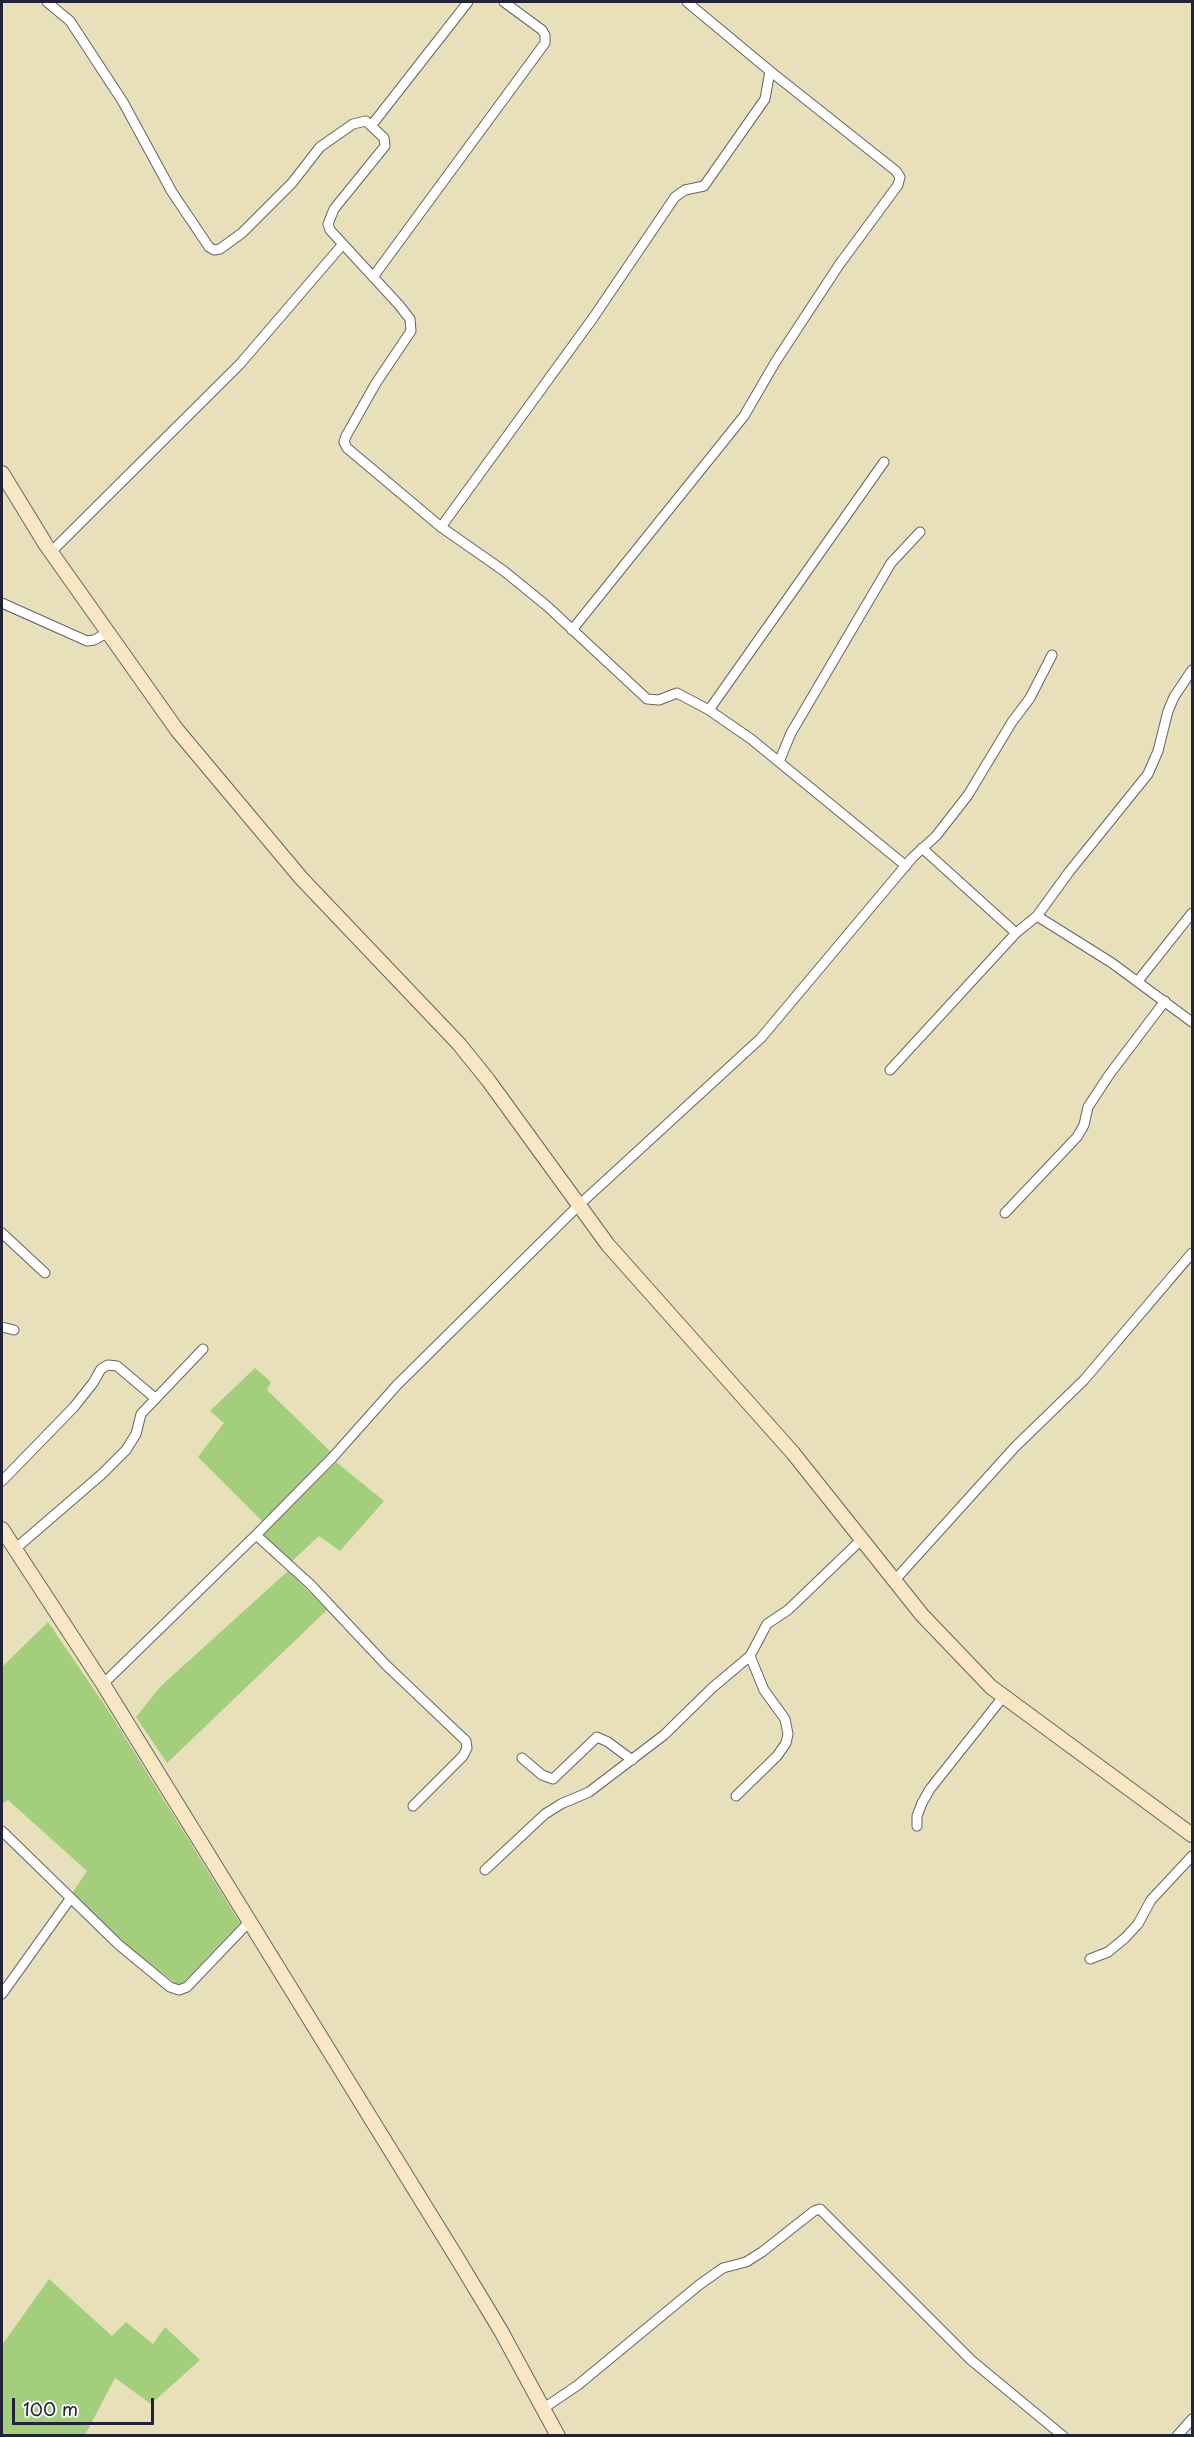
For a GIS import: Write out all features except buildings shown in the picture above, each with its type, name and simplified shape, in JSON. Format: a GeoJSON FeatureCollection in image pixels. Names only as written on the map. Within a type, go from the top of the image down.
{"type":"FeatureCollection","features":[{"type":"Feature","properties":{"kind":"street"},"geometry":{"type":"LineString","coordinates":[[47,2],[70,21],[123,102],[172,192],[209,247],[214,250],[220,249],[242,233],[292,183],[320,147],[360,121],[366,121],[371,126],[387,143],[328,220],[328,227],[410,319],[411,332],[376,383],[344,442],[346,448],[441,527],[504,571],[573,630],[647,699],[653,701],[677,693],[709,710],[779,762],[875,843],[906,866]]}},
{"type":"Feature","properties":{"kind":"street"},"geometry":{"type":"LineString","coordinates":[[371,126],[468,2]]}},
{"type":"Feature","properties":{"kind":"street"},"geometry":{"type":"LineString","coordinates":[[374,277],[545,43],[542,30],[504,2]]}},
{"type":"Feature","properties":{"kind":"street"},"geometry":{"type":"LineString","coordinates":[[573,630],[744,416],[776,361],[839,265],[898,185],[900,177],[897,171],[687,2]]}},
{"type":"Feature","properties":{"kind":"street"},"geometry":{"type":"LineString","coordinates":[[441,527],[593,318],[675,197],[685,190],[704,186],[751,122],[765,99],[770,71]]}},
{"type":"Feature","properties":{"kind":"street"},"geometry":{"type":"LineString","coordinates":[[51,552],[240,364],[343,244]]}},
{"type":"Feature","properties":{"kind":"street"},"geometry":{"type":"LineString","coordinates":[[709,710],[884,462]]}},
{"type":"Feature","properties":{"kind":"street"},"geometry":{"type":"LineString","coordinates":[[2,473],[51,552],[177,730],[301,878],[474,1062],[579,1205],[638,1279],[778,1436],[894,1581],[960,1656],[1003,1697],[1192,1835]]}},
{"type":"Feature","properties":{"kind":"street"},"geometry":{"type":"LineString","coordinates":[[779,762],[791,733],[891,563],[920,532]]}},
{"type":"Feature","properties":{"kind":"street"},"geometry":{"type":"LineString","coordinates":[[2,606],[87,641],[107,633]]}},
{"type":"Feature","properties":{"kind":"street"},"geometry":{"type":"LineString","coordinates":[[103,1684],[256,1535],[332,1458],[397,1385],[421,1364],[579,1205],[761,1038],[906,866],[936,836],[968,795],[1006,731],[1035,689],[1052,655]]}},
{"type":"Feature","properties":{"kind":"street"},"geometry":{"type":"LineString","coordinates":[[890,1070],[1016,933],[1036,916],[1068,872],[1148,774],[1158,751],[1168,711],[1174,697],[1192,670]]}},
{"type":"Feature","properties":{"kind":"street"},"geometry":{"type":"LineString","coordinates":[[922,848],[1016,933]]}},
{"type":"Feature","properties":{"kind":"street"},"geometry":{"type":"LineString","coordinates":[[1138,981],[1192,913]]}},
{"type":"Feature","properties":{"kind":"street"},"geometry":{"type":"LineString","coordinates":[[1036,916],[1138,981],[1192,1022]]}},
{"type":"Feature","properties":{"kind":"street"},"geometry":{"type":"LineString","coordinates":[[1005,1213],[1077,1137],[1093,1099],[1165,1001]]}},
{"type":"Feature","properties":{"kind":"street"},"geometry":{"type":"LineString","coordinates":[[2,1233],[45,1273]]}},
{"type":"Feature","properties":{"kind":"street"},"geometry":{"type":"LineString","coordinates":[[894,1581],[1015,1447],[1084,1380],[1192,1253]]}},
{"type":"Feature","properties":{"kind":"street"},"geometry":{"type":"LineString","coordinates":[[2,1327],[14,1330]]}},
{"type":"Feature","properties":{"kind":"street"},"geometry":{"type":"LineString","coordinates":[[15,1549],[102,1474],[126,1450],[136,1434],[141,1414],[203,1349]]}},
{"type":"Feature","properties":{"kind":"street"},"geometry":{"type":"LineString","coordinates":[[2,1481],[74,1407],[101,1369],[108,1365],[117,1366],[156,1398]]}},
{"type":"Feature","properties":{"kind":"street"},"geometry":{"type":"LineString","coordinates":[[2,1529],[103,1684],[468,2276],[558,2436]]}},
{"type":"Feature","properties":{"kind":"street"},"geometry":{"type":"LineString","coordinates":[[256,1535],[310,1584],[386,1665],[466,1741],[467,1748],[463,1756],[413,1806]]}},
{"type":"Feature","properties":{"kind":"street"},"geometry":{"type":"LineString","coordinates":[[485,1870],[545,1814],[589,1792],[664,1736],[712,1688],[750,1656],[766,1624],[788,1610],[861,1540]]}},
{"type":"Feature","properties":{"kind":"street"},"geometry":{"type":"LineString","coordinates":[[736,1797],[777,1756],[786,1743],[788,1734],[785,1719],[764,1690],[750,1656]]}},
{"type":"Feature","properties":{"kind":"street"},"geometry":{"type":"LineString","coordinates":[[917,1826],[917,1816],[930,1789],[1003,1697]]}},
{"type":"Feature","properties":{"kind":"street"},"geometry":{"type":"LineString","coordinates":[[522,1758],[542,1775],[553,1779],[597,1737],[608,1742],[632,1760]]}},
{"type":"Feature","properties":{"kind":"street"},"geometry":{"type":"LineString","coordinates":[[2,1831],[118,1945],[170,1987],[179,1990],[187,1987],[250,1921]]}},
{"type":"Feature","properties":{"kind":"street"},"geometry":{"type":"LineString","coordinates":[[1090,1959],[1108,1952],[1125,1938],[1138,1924],[1151,1900],[1192,1856]]}},
{"type":"Feature","properties":{"kind":"street"},"geometry":{"type":"LineString","coordinates":[[2,1994],[70,1899]]}},
{"type":"Feature","properties":{"kind":"street"},"geometry":{"type":"LineString","coordinates":[[544,2408],[578,2385],[715,2273],[723,2268],[746,2262],[814,2211],[820,2209],[964,2353],[1063,2436]]}},
{"type":"Feature","properties":{"kind":"street"},"geometry":{"type":"LineString","coordinates":[[1177,2436],[1192,2419]]}},
{"type":"Feature","properties":{"kind":"green space"},"geometry":{"type":"Polygon","coordinates":[[[255,1368],[271,1382],[267,1390],[332,1453],[263,1522],[198,1457],[224,1423],[210,1411],[255,1368]]]}},
{"type":"Feature","properties":{"kind":"green space"},"geometry":{"type":"Polygon","coordinates":[[[336,1462],[384,1501],[340,1551],[319,1536],[291,1562],[261,1535],[336,1462]]]}},
{"type":"Feature","properties":{"kind":"green space"},"geometry":{"type":"Polygon","coordinates":[[[288,1571],[327,1610],[167,1763],[136,1717],[161,1686],[288,1571]]]}},
{"type":"Feature","properties":{"kind":"green space"},"geometry":{"type":"Polygon","coordinates":[[[48,1622],[108,1710],[240,1923],[183,1983],[178,1985],[110,1933],[71,1895],[87,1871],[8,1800],[2,1804],[2,1667],[48,1622]]]}},
{"type":"Feature","properties":{"kind":"green space"},"geometry":{"type":"Polygon","coordinates":[[[49,2279],[112,2336],[126,2322],[153,2344],[165,2327],[200,2360],[151,2404],[115,2378],[85,2435],[2,2435],[2,2345],[49,2279]]]}}]}
